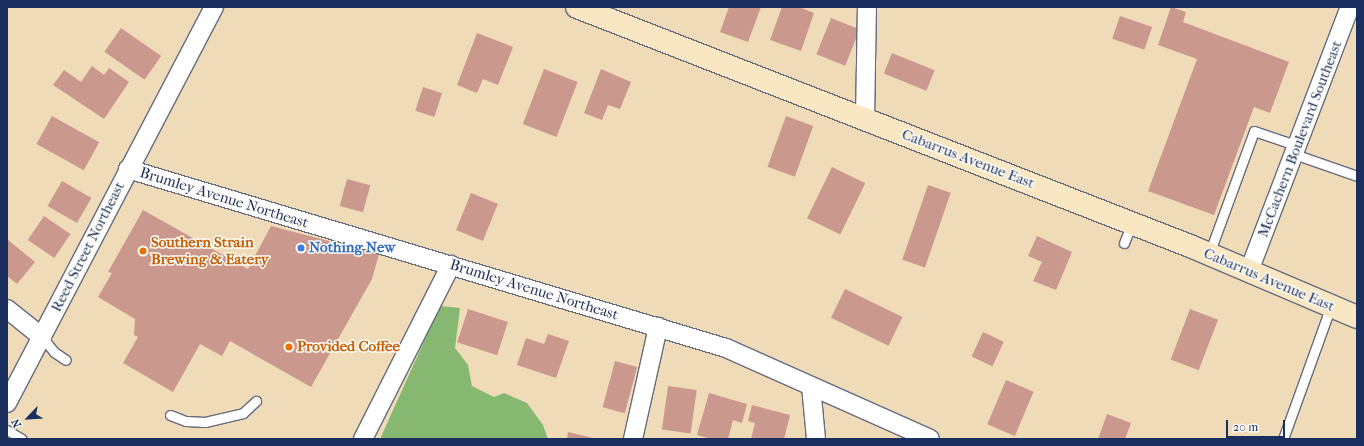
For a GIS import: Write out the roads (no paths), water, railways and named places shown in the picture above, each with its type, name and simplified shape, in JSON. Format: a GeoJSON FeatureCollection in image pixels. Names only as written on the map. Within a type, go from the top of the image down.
{"type":"FeatureCollection","features":[{"type":"Feature","properties":{"kind":"main road","name":"Cabarrus Avenue East"},"geometry":{"type":"LineString","coordinates":[[577,7],[865,118],[1128,233],[1209,254],[1357,317]]}},
{"type":"Feature","properties":{"kind":"street","name":"Reed Street Northeast"},"geometry":{"type":"LineString","coordinates":[[7,403],[214,7]]}},
{"type":"Feature","properties":{"kind":"street"},"geometry":{"type":"LineString","coordinates":[[865,118],[867,7]]}},
{"type":"Feature","properties":{"kind":"street","name":"McCachern Boulevard Southeast"},"geometry":{"type":"LineString","coordinates":[[1249,271],[1350,7]]}},
{"type":"Feature","properties":{"kind":"street","name":"Brumley Avenue Northeast"},"geometry":{"type":"LineString","coordinates":[[128,169],[726,348],[930,439]]}},
{"type":"Feature","properties":{"kind":"street"},"geometry":{"type":"LineString","coordinates":[[364,439],[451,265]]}},
{"type":"Feature","properties":{"kind":"street"},"geometry":{"type":"LineString","coordinates":[[7,310],[42,337]]}},
{"type":"Feature","properties":{"kind":"street"},"geometry":{"type":"LineString","coordinates":[[633,439],[658,327]]}},
{"type":"Feature","properties":{"kind":"street"},"geometry":{"type":"LineString","coordinates":[[811,386],[816,439]]}},
{"type":"Feature","properties":{"kind":"lane"},"geometry":{"type":"LineString","coordinates":[[1209,254],[1254,131],[1357,176]]}},
{"type":"Feature","properties":{"kind":"lane"},"geometry":{"type":"LineString","coordinates":[[1284,439],[1331,306]]}},
{"type":"Feature","properties":{"kind":"lane"},"geometry":{"type":"LineString","coordinates":[[42,337],[54,352],[66,360]]}},
{"type":"Feature","properties":{"kind":"lane"},"geometry":{"type":"LineString","coordinates":[[170,415],[186,421],[205,422],[243,413],[256,401]]}},
{"type":"Feature","properties":{"kind":"lane"},"geometry":{"type":"LineString","coordinates":[[7,430],[22,439]]}},
{"type":"Feature","properties":{"kind":"place","name":"Nothing New"},"geometry":{"type":"Point","coordinates":[301,248]}},
{"type":"Feature","properties":{"kind":"place","name":"Southern Strain Brewing & Eatery"},"geometry":{"type":"Point","coordinates":[143,251]}},
{"type":"Feature","properties":{"kind":"place","name":"Provided Coffee"},"geometry":{"type":"Point","coordinates":[289,347]}}]}
